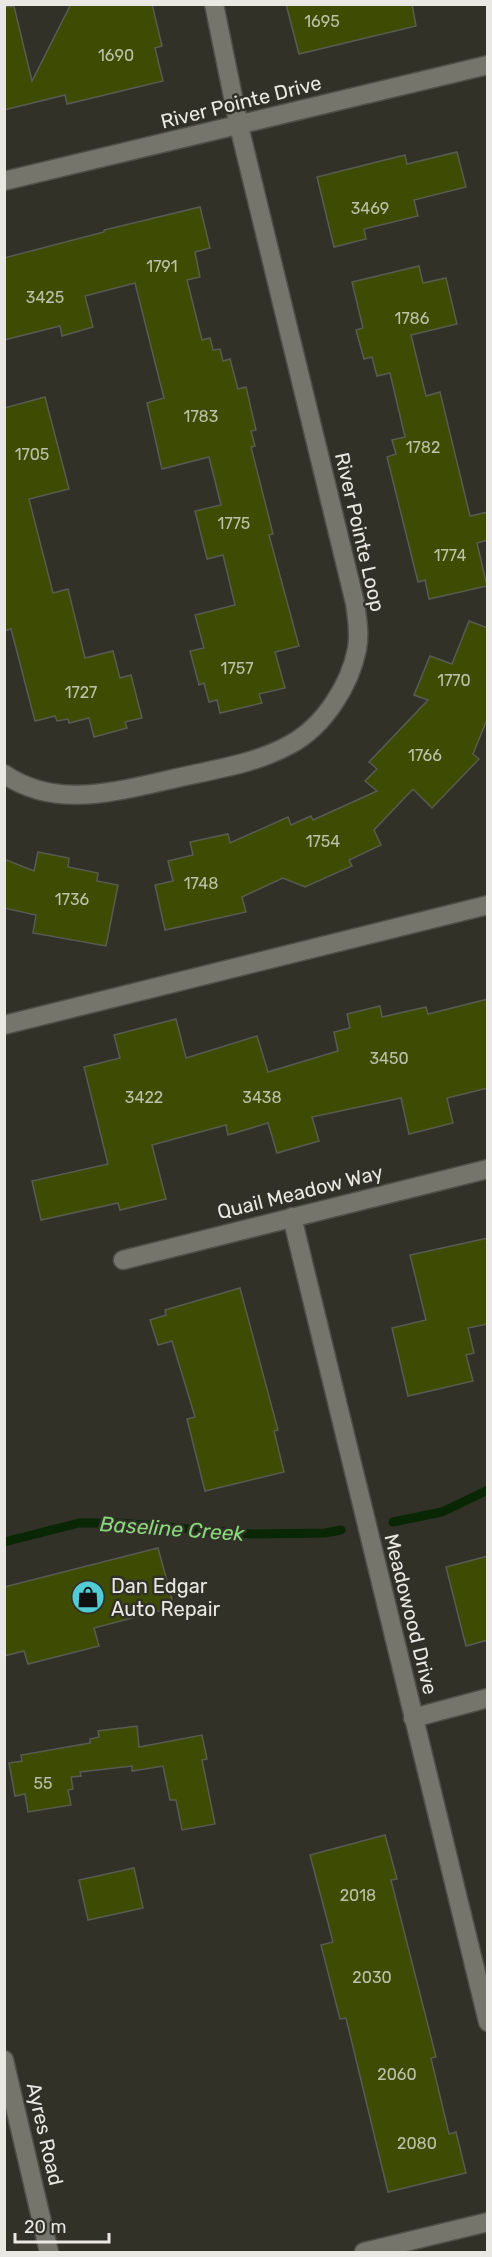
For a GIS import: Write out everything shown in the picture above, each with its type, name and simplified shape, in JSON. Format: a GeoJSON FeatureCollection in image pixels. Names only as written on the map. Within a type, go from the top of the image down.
{"type":"FeatureCollection","features":[{"type":"Feature","properties":{"kind":"street","name":"River Pointe Loop"},"geometry":{"type":"LineString","coordinates":[[4,774],[32,788],[55,794],[100,795],[244,762],[292,744],[321,718],[348,680],[357,649],[358,626],[355,603],[239,126],[214,4]]}},
{"type":"Feature","properties":{"kind":"street","name":"River Pointe Drive"},"geometry":{"type":"LineString","coordinates":[[4,182],[488,65]]}},
{"type":"Feature","properties":{"kind":"street"},"geometry":{"type":"LineString","coordinates":[[4,1025],[488,905]]}},
{"type":"Feature","properties":{"kind":"street","name":"Quail Meadow Way"},"geometry":{"type":"LineString","coordinates":[[123,1260],[488,1169]]}},
{"type":"Feature","properties":{"kind":"street","name":"Meadowood Drive"},"geometry":{"type":"LineString","coordinates":[[292,1217],[488,2022]]}},
{"type":"Feature","properties":{"kind":"street"},"geometry":{"type":"LineString","coordinates":[[413,1718],[488,1698]]}},
{"type":"Feature","properties":{"kind":"street","name":"Ayres Road"},"geometry":{"type":"LineString","coordinates":[[4,2060],[49,2253]]}},
{"type":"Feature","properties":{"kind":"street"},"geometry":{"type":"LineString","coordinates":[[364,2253],[488,2222]]}},
{"type":"Feature","properties":{"kind":"building"},"geometry":{"type":"Polygon","coordinates":[[[71,4],[152,4],[162,46],[155,48],[163,81],[67,104],[65,95],[4,110],[4,7],[14,6],[32,81],[71,4]]]}},
{"type":"Feature","properties":{"kind":"building"},"geometry":{"type":"Polygon","coordinates":[[[286,4],[412,4],[416,26],[299,54],[286,4]]]}},
{"type":"Feature","properties":{"kind":"building"},"geometry":{"type":"Polygon","coordinates":[[[457,152],[466,187],[414,200],[418,216],[364,229],[366,239],[334,247],[317,177],[405,155],[407,164],[457,152]]]}},
{"type":"Feature","properties":{"kind":"building"},"geometry":{"type":"Polygon","coordinates":[[[200,207],[210,248],[195,252],[200,277],[187,280],[202,340],[210,338],[213,350],[220,349],[223,361],[230,359],[238,389],[246,387],[256,430],[251,431],[255,446],[251,447],[273,534],[269,535],[299,646],[275,652],[285,688],[259,694],[262,703],[220,713],[217,700],[209,702],[204,683],[199,685],[190,651],[204,648],[195,615],[235,605],[223,555],[207,559],[195,511],[221,505],[209,457],[162,469],[147,403],[164,398],[135,283],[85,296],[93,327],[62,336],[60,326],[4,340],[4,258],[104,232],[104,230],[200,207]]]}},
{"type":"Feature","properties":{"kind":"building"},"geometry":{"type":"Polygon","coordinates":[[[419,266],[423,283],[446,278],[457,324],[411,335],[426,396],[440,392],[470,516],[488,512],[488,540],[477,543],[487,586],[429,599],[425,580],[418,582],[387,457],[396,454],[392,440],[405,437],[390,373],[377,376],[372,357],[364,359],[356,330],[363,328],[352,282],[419,266]]]}},
{"type":"Feature","properties":{"kind":"building"},"geometry":{"type":"Polygon","coordinates":[[[45,397],[69,489],[29,499],[53,593],[68,589],[85,658],[113,651],[120,678],[131,675],[142,718],[125,722],[127,728],[94,737],[89,718],[69,723],[68,719],[57,721],[55,716],[35,721],[11,629],[4,631],[4,408],[45,397]]]}},
{"type":"Feature","properties":{"kind":"building"},"geometry":{"type":"Polygon","coordinates":[[[469,621],[488,628],[488,717],[473,754],[479,759],[432,808],[413,789],[374,830],[381,845],[349,860],[352,866],[305,887],[283,878],[242,897],[246,912],[165,930],[155,885],[173,881],[168,861],[193,855],[190,842],[228,834],[230,843],[288,817],[291,825],[311,816],[313,820],[377,791],[365,781],[377,769],[369,762],[428,700],[414,695],[430,656],[452,664],[469,621]]]}},
{"type":"Feature","properties":{"kind":"building"},"geometry":{"type":"Polygon","coordinates":[[[38,852],[69,858],[68,867],[98,873],[97,881],[118,885],[106,946],[33,933],[36,915],[4,908],[4,859],[34,871],[38,852]]]}},
{"type":"Feature","properties":{"kind":"building"},"geometry":{"type":"Polygon","coordinates":[[[488,999],[488,1088],[447,1098],[453,1123],[409,1134],[401,1098],[312,1117],[319,1141],[277,1153],[268,1123],[228,1135],[226,1125],[152,1145],[166,1199],[120,1210],[118,1203],[41,1220],[32,1181],[108,1164],[84,1067],[120,1058],[114,1035],[176,1019],[186,1058],[257,1036],[268,1072],[338,1051],[334,1032],[350,1028],[347,1014],[380,1006],[382,1017],[426,1007],[428,1014],[488,999]]]}},
{"type":"Feature","properties":{"kind":"building"},"geometry":{"type":"Polygon","coordinates":[[[488,1238],[488,1324],[468,1328],[474,1353],[466,1355],[473,1381],[408,1396],[392,1328],[426,1320],[410,1255],[488,1238]]]}},
{"type":"Feature","properties":{"kind":"building"},"geometry":{"type":"Polygon","coordinates":[[[240,1288],[278,1430],[274,1431],[284,1472],[205,1491],[187,1419],[195,1417],[172,1341],[158,1345],[150,1320],[166,1315],[165,1310],[240,1288]]]}},
{"type":"Feature","properties":{"kind":"building","name":"Dan Edgar Auto Repair"},"geometry":{"type":"Polygon","coordinates":[[[158,1548],[174,1607],[94,1628],[99,1646],[28,1664],[24,1651],[4,1656],[4,1587],[158,1548]]]}},
{"type":"Feature","properties":{"kind":"building"},"geometry":{"type":"Polygon","coordinates":[[[488,1556],[488,1640],[466,1646],[446,1567],[488,1556]]]}},
{"type":"Feature","properties":{"kind":"building"},"geometry":{"type":"Polygon","coordinates":[[[137,1726],[139,1747],[202,1735],[207,1759],[202,1760],[215,1824],[182,1830],[176,1800],[170,1800],[163,1766],[132,1771],[132,1766],[80,1772],[81,1776],[71,1777],[73,1789],[68,1790],[71,1805],[28,1812],[25,1794],[15,1796],[9,1763],[22,1761],[21,1755],[90,1743],[90,1739],[99,1737],[98,1731],[137,1726]]]}},
{"type":"Feature","properties":{"kind":"building"},"geometry":{"type":"Polygon","coordinates":[[[385,1835],[397,1879],[391,1880],[436,2057],[431,2058],[449,2134],[456,2132],[466,2173],[388,2192],[346,2018],[340,2019],[321,1945],[333,1942],[310,1855],[385,1835]]]}},
{"type":"Feature","properties":{"kind":"building"},"geometry":{"type":"Polygon","coordinates":[[[134,1868],[143,1908],[88,1920],[79,1880],[134,1868]]]}},
{"type":"Feature","properties":{"kind":"waterway","name":"Baseline Creek"},"geometry":{"type":"LineString","coordinates":[[393,1522],[442,1512],[488,1490]]}},
{"type":"Feature","properties":{"kind":"waterway","name":"Baseline Creek"},"geometry":{"type":"LineString","coordinates":[[4,1542],[79,1523],[119,1523],[252,1534],[325,1533],[341,1530]]}},
{"type":"Feature","properties":{"kind":"place","name":"Dan Edgar Auto Repair"},"geometry":{"type":"Point","coordinates":[88,1597]}}]}
